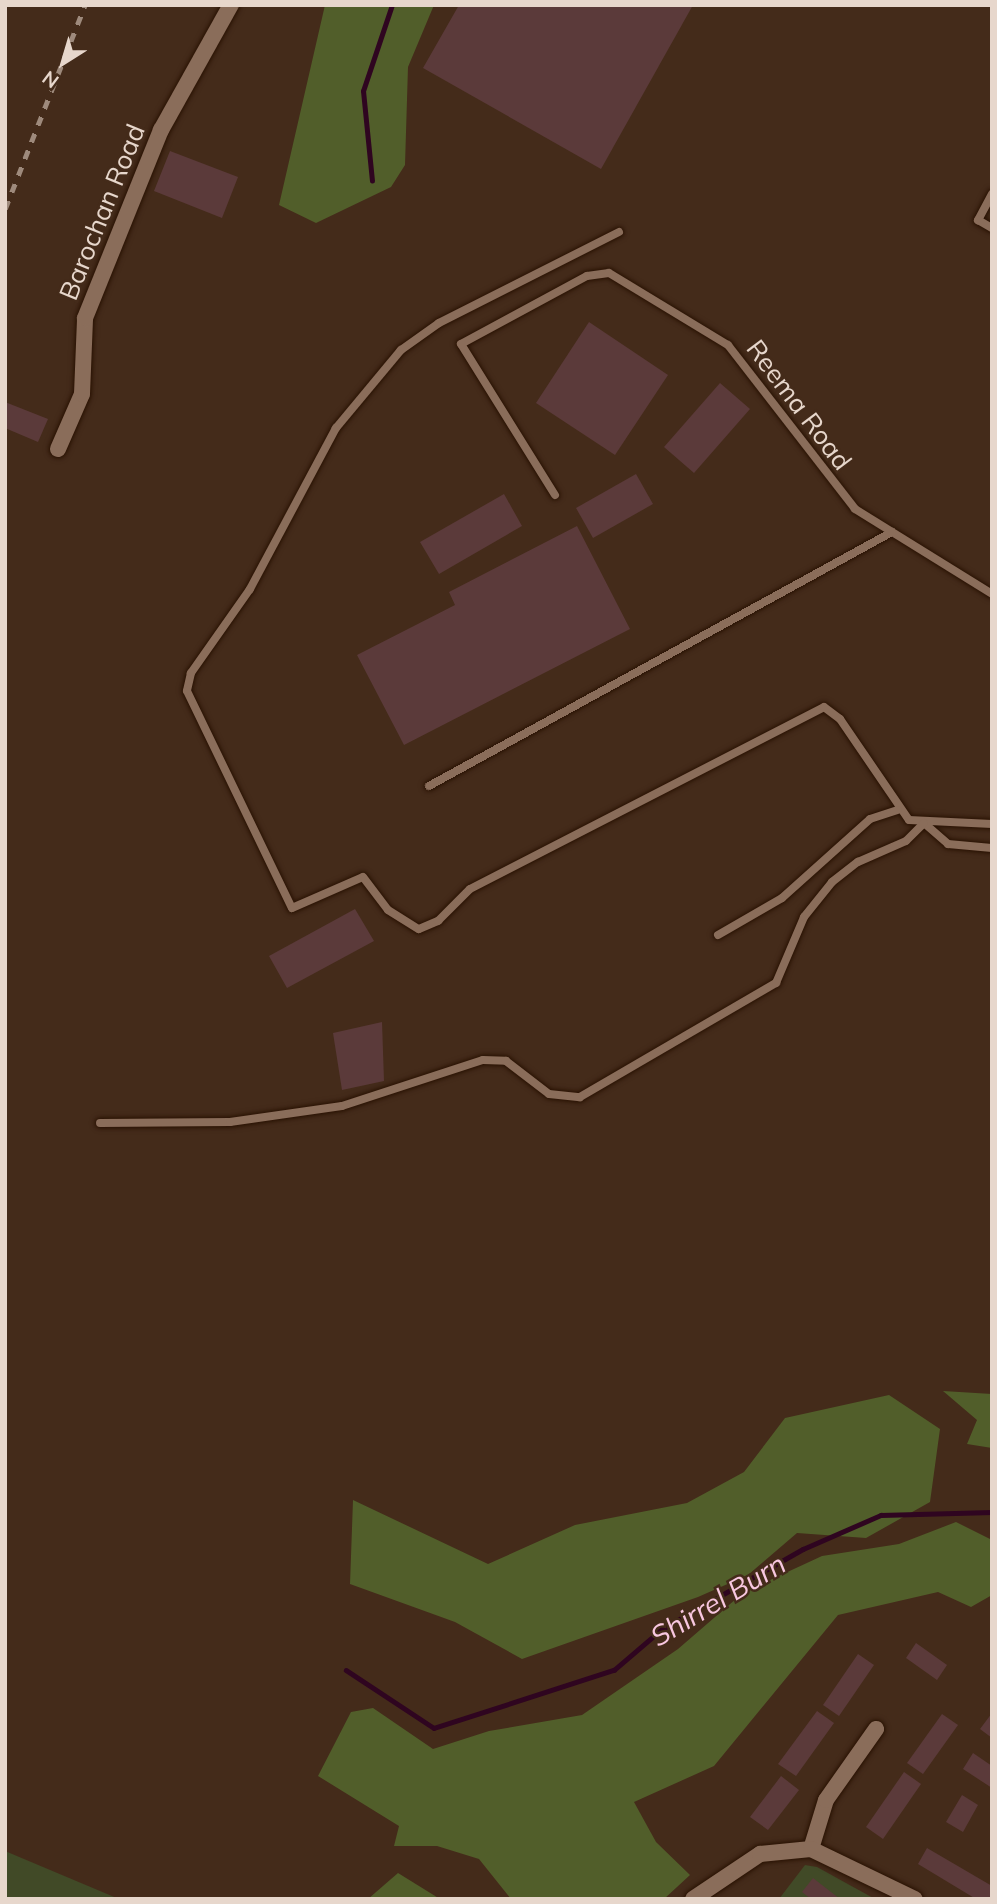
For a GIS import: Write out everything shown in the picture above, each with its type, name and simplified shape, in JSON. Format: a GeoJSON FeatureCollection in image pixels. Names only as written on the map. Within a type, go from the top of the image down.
{"type":"FeatureCollection","features":[{"type":"Feature","properties":{"kind":"street","name":"Barochan Road"},"geometry":{"type":"LineString","coordinates":[[58,449],[82,394],[85,318],[161,130],[231,5]]}},
{"type":"Feature","properties":{"kind":"street"},"geometry":{"type":"LineString","coordinates":[[811,1849],[826,1800],[876,1728]]}},
{"type":"Feature","properties":{"kind":"street"},"geometry":{"type":"LineString","coordinates":[[692,1899],[760,1854],[811,1849],[915,1899]]}},
{"type":"Feature","properties":{"kind":"lane"},"geometry":{"type":"LineString","coordinates":[[992,194],[978,220],[992,228]]}},
{"type":"Feature","properties":{"kind":"lane"},"geometry":{"type":"LineString","coordinates":[[620,232],[439,323],[401,350],[336,428],[250,589],[191,673],[187,691],[292,908],[363,877],[388,910],[419,929],[438,921],[470,889],[809,710],[824,707],[840,719],[898,810],[924,823],[948,844],[992,848]]}},
{"type":"Feature","properties":{"kind":"lane","name":"Reema Road"},"geometry":{"type":"LineString","coordinates":[[555,495],[461,344],[587,276],[609,273],[728,345],[835,488],[892,532],[992,594]]}},
{"type":"Feature","properties":{"kind":"lane"},"geometry":{"type":"LineString","coordinates":[[429,786],[892,532]]}},
{"type":"Feature","properties":{"kind":"lane"},"geometry":{"type":"LineString","coordinates":[[718,935],[782,898],[870,818],[898,810]]}},
{"type":"Feature","properties":{"kind":"lane"},"geometry":{"type":"LineString","coordinates":[[100,1123],[230,1122],[342,1106],[483,1060],[506,1061],[549,1094],[580,1097],[776,983],[804,918],[832,882],[858,862],[906,841],[924,823],[990,824]]}},
{"type":"Feature","properties":{"kind":"green space"},"geometry":{"type":"Polygon","coordinates":[[[325,5],[434,5],[408,67],[405,165],[391,187],[316,223],[279,205],[325,5]]]}},
{"type":"Feature","properties":{"kind":"green space"},"geometry":{"type":"Polygon","coordinates":[[[943,1391],[992,1394],[992,1448],[967,1444],[977,1420],[943,1391]]]}},
{"type":"Feature","properties":{"kind":"green space"},"geometry":{"type":"Polygon","coordinates":[[[889,1395],[940,1429],[930,1502],[866,1538],[797,1533],[748,1575],[698,1597],[522,1659],[455,1622],[350,1584],[353,1500],[488,1564],[575,1525],[687,1503],[744,1472],[785,1418],[889,1395]]]}},
{"type":"Feature","properties":{"kind":"green space"},"geometry":{"type":"Polygon","coordinates":[[[956,1522],[992,1540],[992,1595],[971,1607],[938,1592],[838,1615],[714,1766],[634,1802],[656,1842],[690,1875],[664,1899],[511,1899],[479,1859],[437,1846],[394,1846],[399,1826],[318,1776],[351,1712],[373,1708],[433,1749],[489,1731],[582,1715],[678,1649],[744,1592],[822,1556],[899,1544],[956,1522]]]}},
{"type":"Feature","properties":{"kind":"green space"},"geometry":{"type":"Polygon","coordinates":[[[5,1851],[119,1899],[5,1899],[5,1851]]]}},
{"type":"Feature","properties":{"kind":"green space"},"geometry":{"type":"Polygon","coordinates":[[[805,1865],[817,1867],[875,1899],[779,1899],[805,1865]]]}},
{"type":"Feature","properties":{"kind":"green space"},"geometry":{"type":"Polygon","coordinates":[[[398,1873],[440,1899],[368,1899],[398,1873]]]}},
{"type":"Feature","properties":{"kind":"building"},"geometry":{"type":"Polygon","coordinates":[[[459,5],[693,5],[601,169],[423,68],[459,5]]]}},
{"type":"Feature","properties":{"kind":"building"},"geometry":{"type":"Polygon","coordinates":[[[170,151],[238,177],[222,218],[154,191],[170,151]]]}},
{"type":"Feature","properties":{"kind":"building"},"geometry":{"type":"Polygon","coordinates":[[[589,322],[668,375],[615,455],[536,403],[589,322]]]}},
{"type":"Feature","properties":{"kind":"building"},"geometry":{"type":"Polygon","coordinates":[[[720,383],[750,409],[694,473],[664,447],[720,383]]]}},
{"type":"Feature","properties":{"kind":"building"},"geometry":{"type":"Polygon","coordinates":[[[5,402],[48,419],[38,442],[5,428],[5,402]]]}},
{"type":"Feature","properties":{"kind":"building"},"geometry":{"type":"Polygon","coordinates":[[[636,474],[653,504],[593,538],[576,508],[636,474]]]}},
{"type":"Feature","properties":{"kind":"building"},"geometry":{"type":"Polygon","coordinates":[[[504,494],[522,526],[439,574],[420,542],[504,494]]]}},
{"type":"Feature","properties":{"kind":"building"},"geometry":{"type":"Polygon","coordinates":[[[577,526],[630,629],[404,745],[357,655],[455,605],[449,592],[577,526]]]}},
{"type":"Feature","properties":{"kind":"building"},"geometry":{"type":"Polygon","coordinates":[[[355,909],[374,941],[287,988],[269,956],[355,909]]]}},
{"type":"Feature","properties":{"kind":"building"},"geometry":{"type":"Polygon","coordinates":[[[382,1022],[384,1081],[342,1090],[333,1033],[382,1022]]]}},
{"type":"Feature","properties":{"kind":"building"},"geometry":{"type":"Polygon","coordinates":[[[916,1643],[947,1665],[937,1680],[906,1658],[916,1643]]]}},
{"type":"Feature","properties":{"kind":"building"},"geometry":{"type":"Polygon","coordinates":[[[858,1654],[874,1665],[839,1716],[823,1705],[858,1654]]]}},
{"type":"Feature","properties":{"kind":"building"},"geometry":{"type":"Polygon","coordinates":[[[817,1711],[834,1723],[796,1776],[778,1764],[817,1711]]]}},
{"type":"Feature","properties":{"kind":"building"},"geometry":{"type":"Polygon","coordinates":[[[992,1713],[992,1738],[980,1729],[992,1713]]]}},
{"type":"Feature","properties":{"kind":"building"},"geometry":{"type":"Polygon","coordinates":[[[942,1714],[958,1725],[923,1774],[907,1763],[942,1714]]]}},
{"type":"Feature","properties":{"kind":"building"},"geometry":{"type":"Polygon","coordinates":[[[973,1753],[992,1766],[992,1788],[963,1769],[973,1753]]]}},
{"type":"Feature","properties":{"kind":"building"},"geometry":{"type":"Polygon","coordinates":[[[904,1772],[921,1784],[883,1839],[866,1827],[904,1772]]]}},
{"type":"Feature","properties":{"kind":"building"},"geometry":{"type":"Polygon","coordinates":[[[781,1776],[799,1790],[768,1830],[750,1817],[781,1776]]]}},
{"type":"Feature","properties":{"kind":"building"},"geometry":{"type":"Polygon","coordinates":[[[962,1795],[978,1805],[963,1832],[946,1822],[962,1795]]]}},
{"type":"Feature","properties":{"kind":"building"},"geometry":{"type":"Polygon","coordinates":[[[927,1848],[992,1886],[992,1899],[976,1899],[918,1864],[927,1848]]]}},
{"type":"Feature","properties":{"kind":"building"},"geometry":{"type":"Polygon","coordinates":[[[813,1878],[840,1899],[811,1899],[802,1892],[813,1878]]]}},
{"type":"Feature","properties":{"kind":"waterway","name":"Shirrel Burn"},"geometry":{"type":"LineString","coordinates":[[372,181],[363,91],[392,5]]}},
{"type":"Feature","properties":{"kind":"waterway","name":"Shirrel Burn"},"geometry":{"type":"LineString","coordinates":[[346,1670],[434,1728],[614,1670],[662,1629],[803,1549],[881,1515],[992,1512]]}},
{"type":"Feature","properties":{"kind":"railway"},"geometry":{"type":"LineString","coordinates":[[5,209],[85,5]]}}]}
